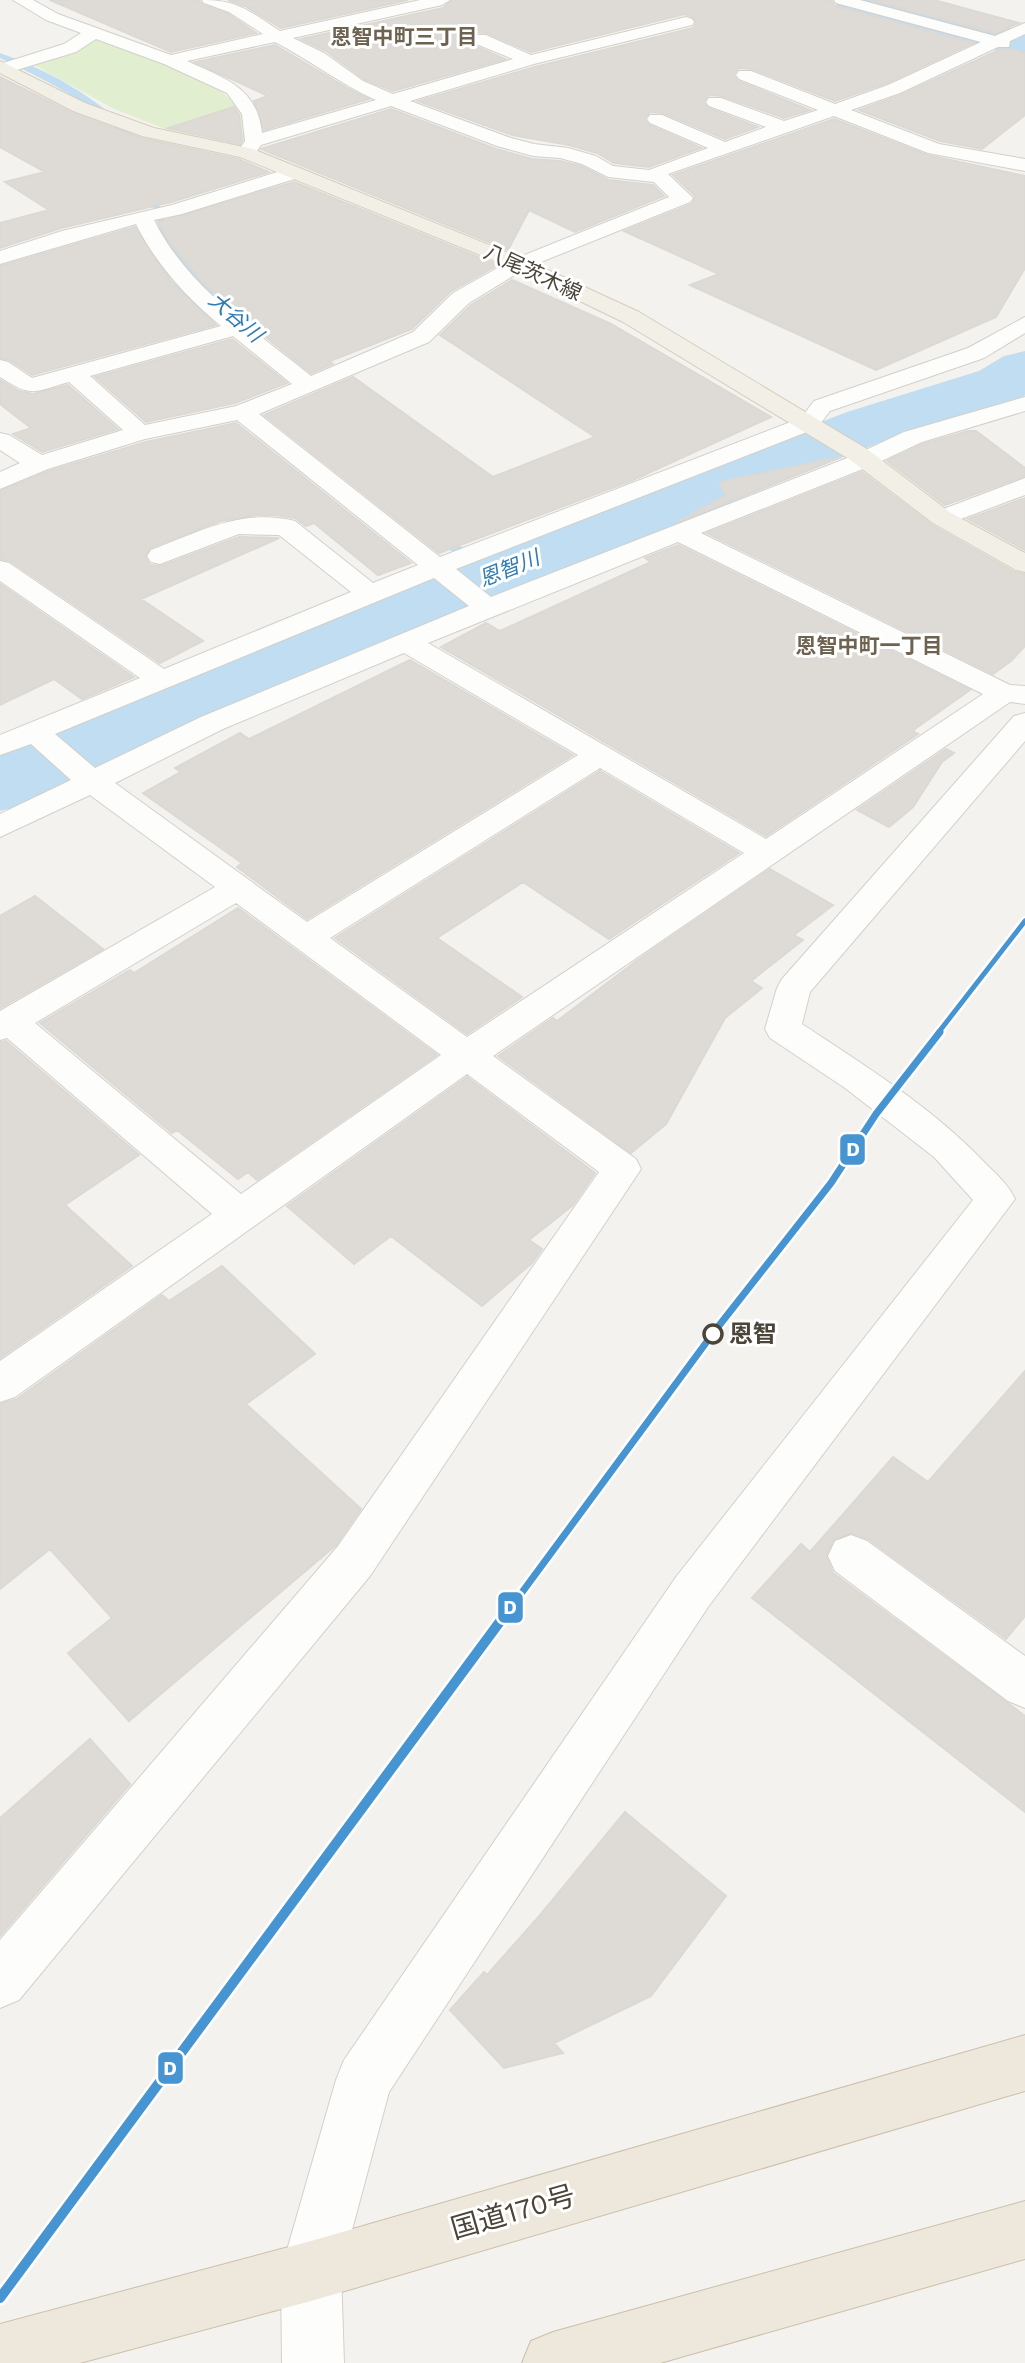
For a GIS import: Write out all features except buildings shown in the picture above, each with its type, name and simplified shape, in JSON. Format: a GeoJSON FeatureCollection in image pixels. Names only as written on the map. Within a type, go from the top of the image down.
{"type":"FeatureCollection","features":[{"type":"Feature","properties":{"kind":"highway","name":"国道170号"},"geometry":{"type":"LineString","coordinates":[[0,2354],[310,2271],[1025,2063]]}},
{"type":"Feature","properties":{"kind":"highway"},"geometry":{"type":"LineString","coordinates":[[553,2363],[1025,2230]]}},
{"type":"Feature","properties":{"kind":"main road","name":"八尾茨木線"},"geometry":{"type":"LineString","coordinates":[[7,74],[79,107],[149,132],[250,147],[294,173],[519,264],[631,317],[861,457],[942,518],[1025,564]]}},
{"type":"Feature","properties":{"kind":"street"},"geometry":{"type":"LineString","coordinates":[[21,0],[52,17],[170,60],[233,89],[251,114],[250,147],[529,60],[687,22]]}},
{"type":"Feature","properties":{"kind":"street"},"geometry":{"type":"LineString","coordinates":[[210,0],[235,9],[277,36],[318,57],[357,85],[394,101],[504,142],[533,150],[561,152],[589,160],[608,171],[660,177]]}},
{"type":"Feature","properties":{"kind":"street"},"geometry":{"type":"LineString","coordinates":[[170,60],[442,0]]}},
{"type":"Feature","properties":{"kind":"street"},"geometry":{"type":"LineString","coordinates":[[842,0],[871,3],[948,30],[1025,48]]}},
{"type":"Feature","properties":{"kind":"street"},"geometry":{"type":"LineString","coordinates":[[948,30],[973,20]]}},
{"type":"Feature","properties":{"kind":"street"},"geometry":{"type":"LineString","coordinates":[[0,481],[39,464],[140,433],[242,412],[421,337],[461,298],[519,264],[683,198],[657,172],[894,89],[1025,28]]}},
{"type":"Feature","properties":{"kind":"street"},"geometry":{"type":"LineString","coordinates":[[7,74],[71,48],[93,33]]}},
{"type":"Feature","properties":{"kind":"street"},"geometry":{"type":"LineString","coordinates":[[480,39],[529,60]]}},
{"type":"Feature","properties":{"kind":"street"},"geometry":{"type":"LineString","coordinates":[[745,75],[935,149],[1025,166]]}},
{"type":"Feature","properties":{"kind":"street"},"geometry":{"type":"LineString","coordinates":[[715,102],[782,127]]}},
{"type":"Feature","properties":{"kind":"street"},"geometry":{"type":"LineString","coordinates":[[656,119],[724,148]]}},
{"type":"Feature","properties":{"kind":"street"},"geometry":{"type":"LineString","coordinates":[[0,258],[69,235],[142,216],[175,211],[294,173]]}},
{"type":"Feature","properties":{"kind":"street"},"geometry":{"type":"LineString","coordinates":[[142,216],[158,250],[210,306],[308,385]]}},
{"type":"Feature","properties":{"kind":"street"},"geometry":{"type":"LineString","coordinates":[[0,746],[437,567],[813,426],[822,406],[976,354],[1025,324]]}},
{"type":"Feature","properties":{"kind":"street"},"geometry":{"type":"LineString","coordinates":[[0,368],[29,386],[237,328]]}},
{"type":"Feature","properties":{"kind":"street"},"geometry":{"type":"LineString","coordinates":[[73,374],[140,433]]}},
{"type":"Feature","properties":{"kind":"street"},"geometry":{"type":"LineString","coordinates":[[0,827],[89,778],[485,606],[678,533],[913,437],[1025,404]]}},
{"type":"Feature","properties":{"kind":"street"},"geometry":{"type":"LineString","coordinates":[[242,412],[485,606]]}},
{"type":"Feature","properties":{"kind":"street"},"geometry":{"type":"LineString","coordinates":[[0,440],[39,464]]}},
{"type":"Feature","properties":{"kind":"street"},"geometry":{"type":"LineString","coordinates":[[942,518],[1025,486]]}},
{"type":"Feature","properties":{"kind":"street"},"geometry":{"type":"LineString","coordinates":[[160,556],[236,526],[286,527],[370,594]]}},
{"type":"Feature","properties":{"kind":"street"},"geometry":{"type":"LineString","coordinates":[[678,533],[1014,694]]}},
{"type":"Feature","properties":{"kind":"street"},"geometry":{"type":"LineString","coordinates":[[0,569],[161,680]]}},
{"type":"Feature","properties":{"kind":"street"},"geometry":{"type":"LineString","coordinates":[[406,642],[767,853]]}},
{"type":"Feature","properties":{"kind":"street"},"geometry":{"type":"LineString","coordinates":[[0,1384],[466,1056],[767,853],[1014,694]]}},
{"type":"Feature","properties":{"kind":"street"},"geometry":{"type":"LineString","coordinates":[[313,2363],[310,2271],[364,2080],[692,1592],[996,1199],[947,1147],[858,1079],[783,1029],[794,988],[1025,722]]}},
{"type":"Feature","properties":{"kind":"street"},"geometry":{"type":"LineString","coordinates":[[0,1981],[354,1561],[622,1169],[89,778],[34,731]]}},
{"type":"Feature","properties":{"kind":"street"},"geometry":{"type":"LineString","coordinates":[[307,937],[600,755]]}},
{"type":"Feature","properties":{"kind":"street"},"geometry":{"type":"LineString","coordinates":[[239,887],[5,1024],[239,1214]]}},
{"type":"Feature","properties":{"kind":"street"},"geometry":{"type":"LineString","coordinates":[[851,1556],[1025,1685]]}},
{"type":"Feature","properties":{"kind":"green space"},"geometry":{"type":"Polygon","coordinates":[[[97,38],[182,69],[223,93],[238,107],[245,123],[245,145],[168,130],[114,109],[29,62],[84,47],[97,38]]]}},
{"type":"Feature","properties":{"kind":"waterway"},"geometry":{"type":"LineString","coordinates":[[854,0],[1025,45]]}},
{"type":"Feature","properties":{"kind":"waterway","name":"大谷川"},"geometry":{"type":"LineString","coordinates":[[0,55],[80,95],[98,107],[115,120],[145,154]]}},
{"type":"Feature","properties":{"kind":"waterway","name":"大谷川"},"geometry":{"type":"LineString","coordinates":[[148,183],[170,248],[216,302]]}},
{"type":"Feature","properties":{"kind":"waterway","name":"恩智川"},"geometry":{"type":"LineString","coordinates":[[0,786],[190,701],[488,575],[869,425],[1001,384],[1025,369]]}},
{"type":"Feature","properties":{"kind":"waterway","name":"大谷川"},"geometry":{"type":"LineString","coordinates":[[437,533],[488,575]]}},
{"type":"Feature","properties":{"kind":"transit line","name":"D"},"geometry":{"type":"LineString","coordinates":[[0,2298],[714,1332],[831,1183],[876,1114],[1025,921]]}},
{"type":"Feature","properties":{"kind":"place","name":"恩智"},"geometry":{"type":"Point","coordinates":[713,1334]}},
{"type":"Feature","properties":{"kind":"district","name":"恩智中町三丁目"},"geometry":{"type":"Point","coordinates":[404,36]}},
{"type":"Feature","properties":{"kind":"district","name":"恩智中町一丁目"},"geometry":{"type":"Point","coordinates":[869,645]}}]}
